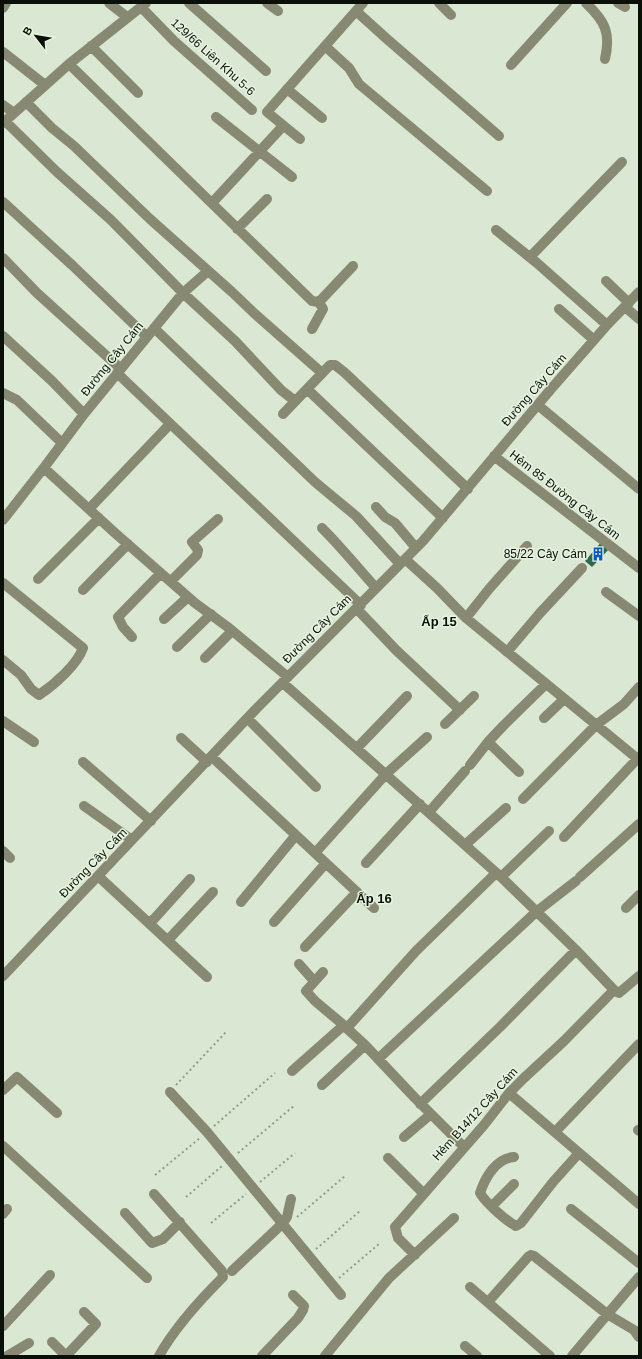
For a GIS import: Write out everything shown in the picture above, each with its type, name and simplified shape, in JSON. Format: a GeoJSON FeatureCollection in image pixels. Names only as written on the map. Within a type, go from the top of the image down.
{"type":"FeatureCollection","features":[{"type":"Feature","properties":{"kind":"street"},"geometry":{"type":"LineString","coordinates":[[3,8],[6,3]]}},
{"type":"Feature","properties":{"kind":"street"},"geometry":{"type":"LineString","coordinates":[[109,3],[127,17]]}},
{"type":"Feature","properties":{"kind":"street"},"geometry":{"type":"LineString","coordinates":[[189,3],[266,71]]}},
{"type":"Feature","properties":{"kind":"street"},"geometry":{"type":"LineString","coordinates":[[267,3],[278,11]]}},
{"type":"Feature","properties":{"kind":"street"},"geometry":{"type":"LineString","coordinates":[[300,139],[267,112],[363,3]]}},
{"type":"Feature","properties":{"kind":"street"},"geometry":{"type":"LineString","coordinates":[[439,3],[450,15]]}},
{"type":"Feature","properties":{"kind":"street"},"geometry":{"type":"LineString","coordinates":[[511,65],[567,3]]}},
{"type":"Feature","properties":{"kind":"street"},"geometry":{"type":"LineString","coordinates":[[586,3],[596,12],[606,27],[609,45],[605,59]]}},
{"type":"Feature","properties":{"kind":"street"},"geometry":{"type":"LineString","coordinates":[[143,5],[45,84],[4,122],[111,220],[183,293],[235,341],[281,390],[295,401]]}},
{"type":"Feature","properties":{"kind":"street","name":"129/66 Liên Khu 5-6"},"geometry":{"type":"LineString","coordinates":[[143,5],[174,40],[252,110]]}},
{"type":"Feature","properties":{"kind":"street"},"geometry":{"type":"LineString","coordinates":[[356,11],[499,136]]}},
{"type":"Feature","properties":{"kind":"street"},"geometry":{"type":"LineString","coordinates":[[91,46],[138,93]]}},
{"type":"Feature","properties":{"kind":"street"},"geometry":{"type":"LineString","coordinates":[[325,46],[348,68],[359,84],[487,191]]}},
{"type":"Feature","properties":{"kind":"street"},"geometry":{"type":"LineString","coordinates":[[3,52],[45,84]]}},
{"type":"Feature","properties":{"kind":"street"},"geometry":{"type":"LineString","coordinates":[[69,64],[312,301],[318,302],[323,310],[312,329]]}},
{"type":"Feature","properties":{"kind":"street"},"geometry":{"type":"LineString","coordinates":[[287,89],[322,118]]}},
{"type":"Feature","properties":{"kind":"street"},"geometry":{"type":"LineString","coordinates":[[26,102],[140,210],[322,373]]}},
{"type":"Feature","properties":{"kind":"street"},"geometry":{"type":"LineString","coordinates":[[3,105],[14,113]]}},
{"type":"Feature","properties":{"kind":"street"},"geometry":{"type":"LineString","coordinates":[[216,117],[292,177]]}},
{"type":"Feature","properties":{"kind":"street"},"geometry":{"type":"LineString","coordinates":[[212,203],[283,126]]}},
{"type":"Feature","properties":{"kind":"street"},"geometry":{"type":"LineString","coordinates":[[530,257],[622,162]]}},
{"type":"Feature","properties":{"kind":"street"},"geometry":{"type":"LineString","coordinates":[[237,229],[267,199]]}},
{"type":"Feature","properties":{"kind":"street"},"geometry":{"type":"LineString","coordinates":[[3,202],[72,265],[147,337]]}},
{"type":"Feature","properties":{"kind":"street"},"geometry":{"type":"LineString","coordinates":[[496,230],[530,257],[607,325]]}},
{"type":"Feature","properties":{"kind":"street"},"geometry":{"type":"LineString","coordinates":[[3,258],[37,293],[119,371],[170,424],[359,607],[396,650],[460,710]]}},
{"type":"Feature","properties":{"kind":"street"},"geometry":{"type":"LineString","coordinates":[[318,302],[353,266]]}},
{"type":"Feature","properties":{"kind":"street","name":"Đường Cây Cám"},"geometry":{"type":"LineString","coordinates":[[3,520],[84,414],[154,328],[183,293],[208,271]]}},
{"type":"Feature","properties":{"kind":"street"},"geometry":{"type":"LineString","coordinates":[[606,281],[639,319]]}},
{"type":"Feature","properties":{"kind":"street","name":"Đường Cây Cám"},"geometry":{"type":"LineString","coordinates":[[3,976],[256,709],[416,548],[607,325],[639,292]]}},
{"type":"Feature","properties":{"kind":"street"},"geometry":{"type":"LineString","coordinates":[[559,309],[594,340]]}},
{"type":"Feature","properties":{"kind":"street"},"geometry":{"type":"LineString","coordinates":[[154,328],[315,482],[356,516],[403,561],[437,588],[466,618],[638,759],[564,837]]}},
{"type":"Feature","properties":{"kind":"street"},"geometry":{"type":"LineString","coordinates":[[3,336],[52,380],[84,414]]}},
{"type":"Feature","properties":{"kind":"street"},"geometry":{"type":"LineString","coordinates":[[283,414],[330,365],[333,364],[344,372],[468,489]]}},
{"type":"Feature","properties":{"kind":"street"},"geometry":{"type":"LineString","coordinates":[[307,389],[443,518]]}},
{"type":"Feature","properties":{"kind":"street"},"geometry":{"type":"LineString","coordinates":[[3,393],[17,400],[62,443]]}},
{"type":"Feature","properties":{"kind":"street"},"geometry":{"type":"LineString","coordinates":[[538,406],[639,488]]}},
{"type":"Feature","properties":{"kind":"street"},"geometry":{"type":"LineString","coordinates":[[90,509],[170,424]]}},
{"type":"Feature","properties":{"kind":"street","name":"Hẻm 85 Đường Cây Cám"},"geometry":{"type":"LineString","coordinates":[[494,456],[639,568]]}},
{"type":"Feature","properties":{"kind":"street"},"geometry":{"type":"LineString","coordinates":[[44,468],[188,597],[232,631],[386,774],[499,875],[576,950],[614,990],[619,993],[639,976]]}},
{"type":"Feature","properties":{"kind":"street"},"geometry":{"type":"LineString","coordinates":[[376,507],[385,517],[395,523],[416,548]]}},
{"type":"Feature","properties":{"kind":"street"},"geometry":{"type":"LineString","coordinates":[[38,579],[99,518]]}},
{"type":"Feature","properties":{"kind":"street"},"geometry":{"type":"LineString","coordinates":[[171,581],[197,555],[198,550],[192,542],[218,519]]}},
{"type":"Feature","properties":{"kind":"street"},"geometry":{"type":"LineString","coordinates":[[322,528],[339,544],[376,588]]}},
{"type":"Feature","properties":{"kind":"street"},"geometry":{"type":"LineString","coordinates":[[83,590],[128,544]]}},
{"type":"Feature","properties":{"kind":"street"},"geometry":{"type":"LineString","coordinates":[[466,618],[527,546]]}},
{"type":"Feature","properties":{"kind":"street"},"geometry":{"type":"LineString","coordinates":[[507,652],[540,613],[582,568]]}},
{"type":"Feature","properties":{"kind":"street"},"geometry":{"type":"LineString","coordinates":[[132,637],[123,627],[118,618],[161,573]]}},
{"type":"Feature","properties":{"kind":"street"},"geometry":{"type":"LineString","coordinates":[[3,583],[82,648],[80,656],[52,686],[39,695],[31,689],[21,675],[3,660]]}},
{"type":"Feature","properties":{"kind":"street"},"geometry":{"type":"LineString","coordinates":[[606,592],[639,616]]}},
{"type":"Feature","properties":{"kind":"street"},"geometry":{"type":"LineString","coordinates":[[164,619],[188,597]]}},
{"type":"Feature","properties":{"kind":"street"},"geometry":{"type":"LineString","coordinates":[[177,647],[211,614]]}},
{"type":"Feature","properties":{"kind":"street"},"geometry":{"type":"LineString","coordinates":[[205,658],[232,631]]}},
{"type":"Feature","properties":{"kind":"street"},"geometry":{"type":"LineString","coordinates":[[429,812],[488,742],[546,684]]}},
{"type":"Feature","properties":{"kind":"street"},"geometry":{"type":"LineString","coordinates":[[523,799],[596,725],[624,704],[639,687]]}},
{"type":"Feature","properties":{"kind":"street"},"geometry":{"type":"LineString","coordinates":[[358,748],[407,696]]}},
{"type":"Feature","properties":{"kind":"street"},"geometry":{"type":"LineString","coordinates":[[446,724],[474,696]]}},
{"type":"Feature","properties":{"kind":"street"},"geometry":{"type":"LineString","coordinates":[[544,718],[564,699]]}},
{"type":"Feature","properties":{"kind":"street"},"geometry":{"type":"LineString","coordinates":[[248,719],[316,787]]}},
{"type":"Feature","properties":{"kind":"street"},"geometry":{"type":"LineString","coordinates":[[3,722],[34,742]]}},
{"type":"Feature","properties":{"kind":"street"},"geometry":{"type":"LineString","coordinates":[[315,853],[386,774],[427,737]]}},
{"type":"Feature","properties":{"kind":"street"},"geometry":{"type":"LineString","coordinates":[[181,738],[209,760],[296,835],[374,908]]}},
{"type":"Feature","properties":{"kind":"street"},"geometry":{"type":"LineString","coordinates":[[488,742],[519,772]]}},
{"type":"Feature","properties":{"kind":"street"},"geometry":{"type":"LineString","coordinates":[[83,762],[151,821]]}},
{"type":"Feature","properties":{"kind":"street"},"geometry":{"type":"LineString","coordinates":[[366,863],[420,804]]}},
{"type":"Feature","properties":{"kind":"street"},"geometry":{"type":"LineString","coordinates":[[84,806],[132,840]]}},
{"type":"Feature","properties":{"kind":"street"},"geometry":{"type":"LineString","coordinates":[[465,845],[506,808]]}},
{"type":"Feature","properties":{"kind":"street"},"geometry":{"type":"LineString","coordinates":[[378,1058],[536,912],[578,879],[639,824]]}},
{"type":"Feature","properties":{"kind":"street"},"geometry":{"type":"LineString","coordinates":[[292,1071],[345,1026],[416,951],[549,831]]}},
{"type":"Feature","properties":{"kind":"street"},"geometry":{"type":"LineString","coordinates":[[241,902],[296,835]]}},
{"type":"Feature","properties":{"kind":"street"},"geometry":{"type":"LineString","coordinates":[[274,922],[326,862]]}},
{"type":"Feature","properties":{"kind":"street"},"geometry":{"type":"LineString","coordinates":[[98,876],[207,977]]}},
{"type":"Feature","properties":{"kind":"street"},"geometry":{"type":"LineString","coordinates":[[149,923],[190,879]]}},
{"type":"Feature","properties":{"kind":"street"},"geometry":{"type":"LineString","coordinates":[[168,940],[213,892]]}},
{"type":"Feature","properties":{"kind":"street"},"geometry":{"type":"LineString","coordinates":[[306,948],[357,892]]}},
{"type":"Feature","properties":{"kind":"street"},"geometry":{"type":"LineString","coordinates":[[626,908],[639,894]]}},
{"type":"Feature","properties":{"kind":"street"},"geometry":{"type":"LineString","coordinates":[[420,1104],[500,1027],[505,1020],[516,1011],[576,950]]}},
{"type":"Feature","properties":{"kind":"street"},"geometry":{"type":"LineString","coordinates":[[299,964],[314,981]]}},
{"type":"Feature","properties":{"kind":"street"},"geometry":{"type":"LineString","coordinates":[[323,972],[306,991],[315,1001],[365,1045],[420,1104],[464,1147]]}},
{"type":"Feature","properties":{"kind":"street","name":"Hẻm B14/12 Cây Cám"},"geometry":{"type":"LineString","coordinates":[[415,1255],[398,1238],[395,1227],[509,1093],[564,1041],[614,990]]}},
{"type":"Feature","properties":{"kind":"street"},"geometry":{"type":"LineString","coordinates":[[555,1132],[639,1044]]}},
{"type":"Feature","properties":{"kind":"street"},"geometry":{"type":"LineString","coordinates":[[322,1085],[365,1045]]}},
{"type":"Feature","properties":{"kind":"street"},"geometry":{"type":"LineString","coordinates":[[3,1090],[17,1077],[57,1113]]}},
{"type":"Feature","properties":{"kind":"street"},"geometry":{"type":"LineString","coordinates":[[170,1092],[207,1132],[341,1295]]}},
{"type":"Feature","properties":{"kind":"street"},"geometry":{"type":"LineString","coordinates":[[509,1093],[639,1204]]}},
{"type":"Feature","properties":{"kind":"street"},"geometry":{"type":"LineString","coordinates":[[404,1136],[431,1114]]}},
{"type":"Feature","properties":{"kind":"street"},"geometry":{"type":"LineString","coordinates":[[3,1146],[147,1278]]}},
{"type":"Feature","properties":{"kind":"street"},"geometry":{"type":"LineString","coordinates":[[514,1157],[500,1161],[484,1182],[480,1193],[484,1200],[510,1223],[516,1226],[521,1223],[553,1182],[579,1153]]}},
{"type":"Feature","properties":{"kind":"street"},"geometry":{"type":"LineString","coordinates":[[388,1158],[423,1193]]}},
{"type":"Feature","properties":{"kind":"street"},"geometry":{"type":"LineString","coordinates":[[492,1206],[514,1184]]}},
{"type":"Feature","properties":{"kind":"street"},"geometry":{"type":"LineString","coordinates":[[154,1194],[222,1271],[223,1278],[175,1331],[159,1356]]}},
{"type":"Feature","properties":{"kind":"street"},"geometry":{"type":"LineString","coordinates":[[232,1271],[284,1225],[291,1199]]}},
{"type":"Feature","properties":{"kind":"street"},"geometry":{"type":"LineString","coordinates":[[571,1209],[639,1263]]}},
{"type":"Feature","properties":{"kind":"street"},"geometry":{"type":"LineString","coordinates":[[125,1213],[152,1243],[163,1239],[180,1222]]}},
{"type":"Feature","properties":{"kind":"street"},"geometry":{"type":"LineString","coordinates":[[325,1356],[389,1278],[454,1218]]}},
{"type":"Feature","properties":{"kind":"street"},"geometry":{"type":"LineString","coordinates":[[488,1302],[531,1255],[607,1314],[634,1330],[639,1338]]}},
{"type":"Feature","properties":{"kind":"street"},"geometry":{"type":"LineString","coordinates":[[3,1326],[50,1275]]}},
{"type":"Feature","properties":{"kind":"street"},"geometry":{"type":"LineString","coordinates":[[572,1356],[639,1277]]}},
{"type":"Feature","properties":{"kind":"street"},"geometry":{"type":"LineString","coordinates":[[470,1287],[550,1356]]}},
{"type":"Feature","properties":{"kind":"street"},"geometry":{"type":"LineString","coordinates":[[262,1356],[298,1318],[303,1310],[304,1306],[293,1295]]}},
{"type":"Feature","properties":{"kind":"street"},"geometry":{"type":"LineString","coordinates":[[52,1342],[66,1356],[96,1324],[84,1312]]}},
{"type":"Feature","properties":{"kind":"street"},"geometry":{"type":"LineString","coordinates":[[7,1356],[29,1343]]}},
{"type":"Feature","properties":{"kind":"street"},"geometry":{"type":"LineString","coordinates":[[465,1346],[477,1356]]}},
{"type":"Feature","properties":{"kind":"path"},"geometry":{"type":"LineString","coordinates":[[170,1092],[186,1073],[227,1031]]}},
{"type":"Feature","properties":{"kind":"path"},"geometry":{"type":"LineString","coordinates":[[155,1175],[275,1074]]}},
{"type":"Feature","properties":{"kind":"path"},"geometry":{"type":"LineString","coordinates":[[186,1197],[295,1105]]}},
{"type":"Feature","properties":{"kind":"path"},"geometry":{"type":"LineString","coordinates":[[211,1223],[294,1153]]}},
{"type":"Feature","properties":{"kind":"path"},"geometry":{"type":"LineString","coordinates":[[284,1225],[345,1176]]}},
{"type":"Feature","properties":{"kind":"path"},"geometry":{"type":"LineString","coordinates":[[309,1255],[360,1211]]}},
{"type":"Feature","properties":{"kind":"path"},"geometry":{"type":"LineString","coordinates":[[332,1284],[379,1244]]}},
{"type":"Feature","properties":{"kind":"building","name":"85/22 Cây Cám"},"geometry":{"type":"Polygon","coordinates":[[[603,540],[611,547],[592,567],[585,561],[603,540]]]}},
{"type":"Feature","properties":{"kind":"place","name":"85/22 Cây Cám"},"geometry":{"type":"Point","coordinates":[598,554]}},
{"type":"Feature","properties":{"kind":"district","name":"Ấp 15"},"geometry":{"type":"Point","coordinates":[439,621]}},
{"type":"Feature","properties":{"kind":"district","name":"Ấp 16"},"geometry":{"type":"Point","coordinates":[374,898]}}]}
